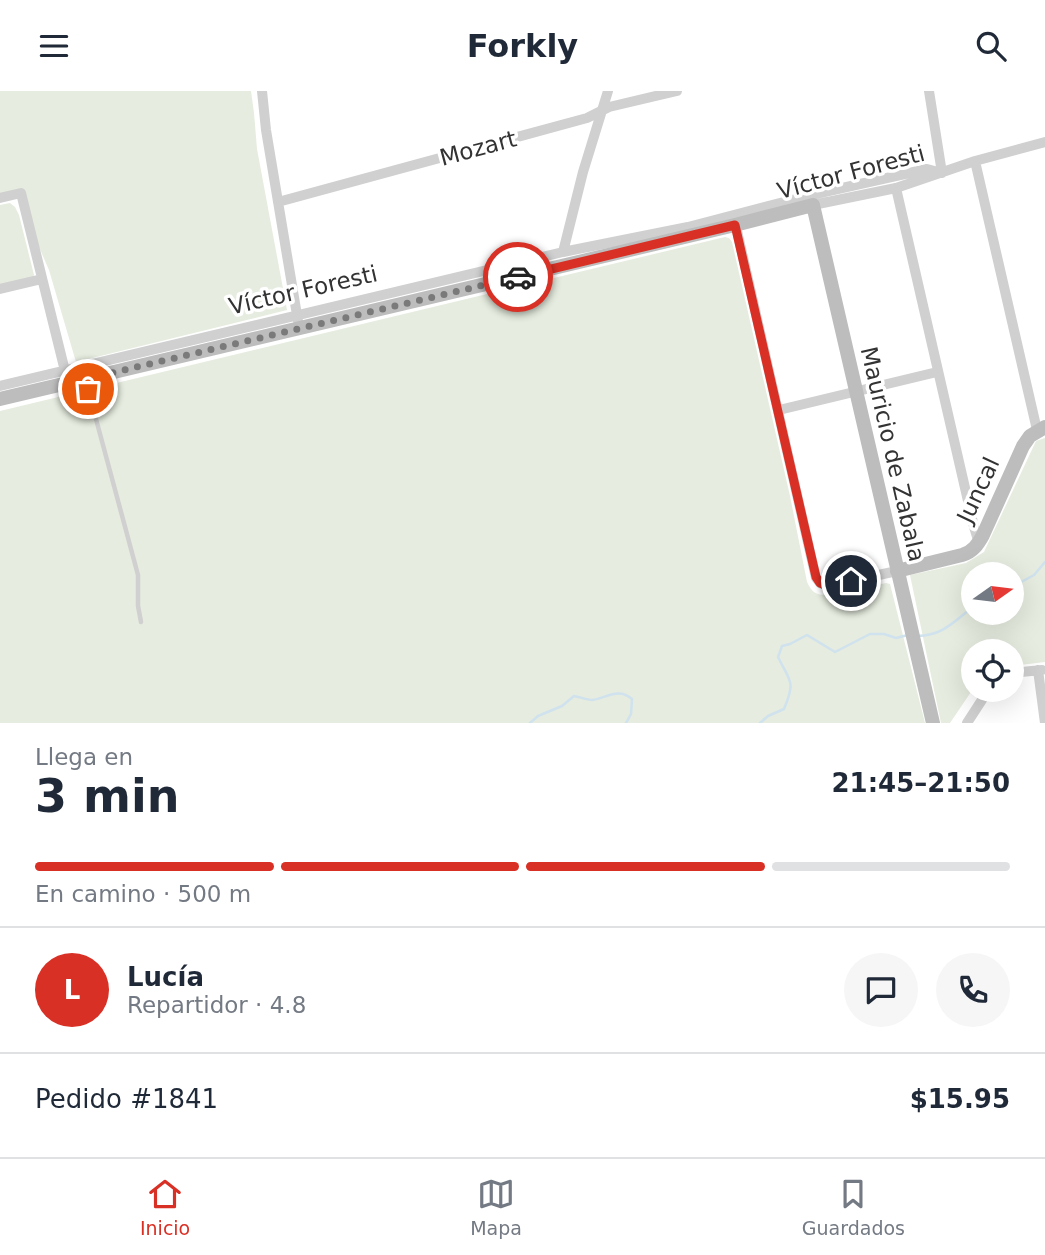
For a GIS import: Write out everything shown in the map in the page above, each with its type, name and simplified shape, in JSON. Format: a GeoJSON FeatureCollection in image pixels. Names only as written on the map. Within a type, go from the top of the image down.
{"type":"FeatureCollection","features":[{"type":"Feature","properties":{"kind":"street"},"geometry":{"type":"LineString","coordinates":[[262,91],[298,322]]}},
{"type":"Feature","properties":{"kind":"street"},"geometry":{"type":"LineString","coordinates":[[563,252],[583,172],[608,91]]}},
{"type":"Feature","properties":{"kind":"street","name":"Mozart"},"geometry":{"type":"LineString","coordinates":[[278,202],[587,118],[609,107],[677,91]]}},
{"type":"Feature","properties":{"kind":"street"},"geometry":{"type":"LineString","coordinates":[[929,91],[942,173],[1045,142]]}},
{"type":"Feature","properties":{"kind":"street"},"geometry":{"type":"LineString","coordinates":[[975,161],[1041,428]]}},
{"type":"Feature","properties":{"kind":"street","name":"Víctor Foresti"},"geometry":{"type":"LineString","coordinates":[[0,399],[66,377],[734,220],[927,169],[942,173]]}},
{"type":"Feature","properties":{"kind":"street","name":"Víctor Foresti"},"geometry":{"type":"LineString","coordinates":[[812,200],[896,188],[942,173]]}},
{"type":"Feature","properties":{"kind":"street"},"geometry":{"type":"LineString","coordinates":[[896,188],[979,543]]}},
{"type":"Feature","properties":{"kind":"street"},"geometry":{"type":"LineString","coordinates":[[0,198],[21,193],[66,377]]}},
{"type":"Feature","properties":{"kind":"street","name":"Mauricio de Zabala"},"geometry":{"type":"LineString","coordinates":[[812,200],[933,723]]}},
{"type":"Feature","properties":{"kind":"street"},"geometry":{"type":"LineString","coordinates":[[734,220],[779,410],[937,372]]}},
{"type":"Feature","properties":{"kind":"street","name":"Víctor Foresti"},"geometry":{"type":"LineString","coordinates":[[0,386],[66,377],[86,379],[563,252],[734,220]]}},
{"type":"Feature","properties":{"kind":"street"},"geometry":{"type":"LineString","coordinates":[[0,289],[42,279]]}},
{"type":"Feature","properties":{"kind":"street","name":"Juncal"},"geometry":{"type":"LineString","coordinates":[[779,410],[813,566],[820,583],[828,586],[968,554],[979,543],[1023,446],[1041,428]]}},
{"type":"Feature","properties":{"kind":"street"},"geometry":{"type":"LineString","coordinates":[[1024,672],[1042,670],[1045,723]]}},
{"type":"Feature","properties":{"kind":"street"},"geometry":{"type":"LineString","coordinates":[[967,723],[981,702]]}},
{"type":"Feature","properties":{"kind":"lane"},"geometry":{"type":"LineString","coordinates":[[86,379],[138,575],[141,622]]}},
{"type":"Feature","properties":{"kind":"shaded area"},"geometry":{"type":"Polygon","coordinates":[[[0,91],[251,91],[257,149],[287,310],[76,362],[49,270],[18,195],[0,194],[0,91]]]}},
{"type":"Feature","properties":{"kind":"shaded area"},"geometry":{"type":"Polygon","coordinates":[[[10,203],[19,215],[34,275],[32,280],[0,287],[0,205],[10,203]]]}},
{"type":"Feature","properties":{"kind":"shaded area"},"geometry":{"type":"Polygon","coordinates":[[[725,237],[732,242],[807,582],[814,592],[827,595],[890,584],[925,723],[0,723],[0,411],[725,237]]]}},
{"type":"Feature","properties":{"kind":"shaded area"},"geometry":{"type":"Polygon","coordinates":[[[1045,438],[1045,662],[1024,665],[1024,639],[961,639],[961,702],[964,702],[950,723],[941,723],[910,575],[961,564],[961,625],[1024,625],[1024,562],[968,562],[984,552],[1036,441],[1045,438]]]}},
{"type":"Feature","properties":{"kind":"waterway"},"geometry":{"type":"LineString","coordinates":[[1024,580],[1034,575],[1045,562]]}},
{"type":"Feature","properties":{"kind":"waterway"},"geometry":{"type":"LineString","coordinates":[[917,636],[941,630],[961,617]]}},
{"type":"Feature","properties":{"kind":"waterway"},"geometry":{"type":"LineString","coordinates":[[760,723],[784,709],[790,692],[790,681],[778,657],[782,646],[807,635],[835,652],[870,634],[884,634],[896,638],[908,635]]}},
{"type":"Feature","properties":{"kind":"waterway"},"geometry":{"type":"LineString","coordinates":[[530,723],[538,716],[562,706],[574,696],[592,700],[617,694],[632,699],[631,714],[626,723]]}},
{"type":"Feature","properties":{"kind":"way so far"},"geometry":{"type":"LineString","coordinates":[[88,389],[86,379],[518,277]]}},
{"type":"Feature","properties":{"kind":"route"},"geometry":{"type":"LineString","coordinates":[[518,277],[735,225],[816,577],[820,583],[828,586],[851,581]]}}]}
